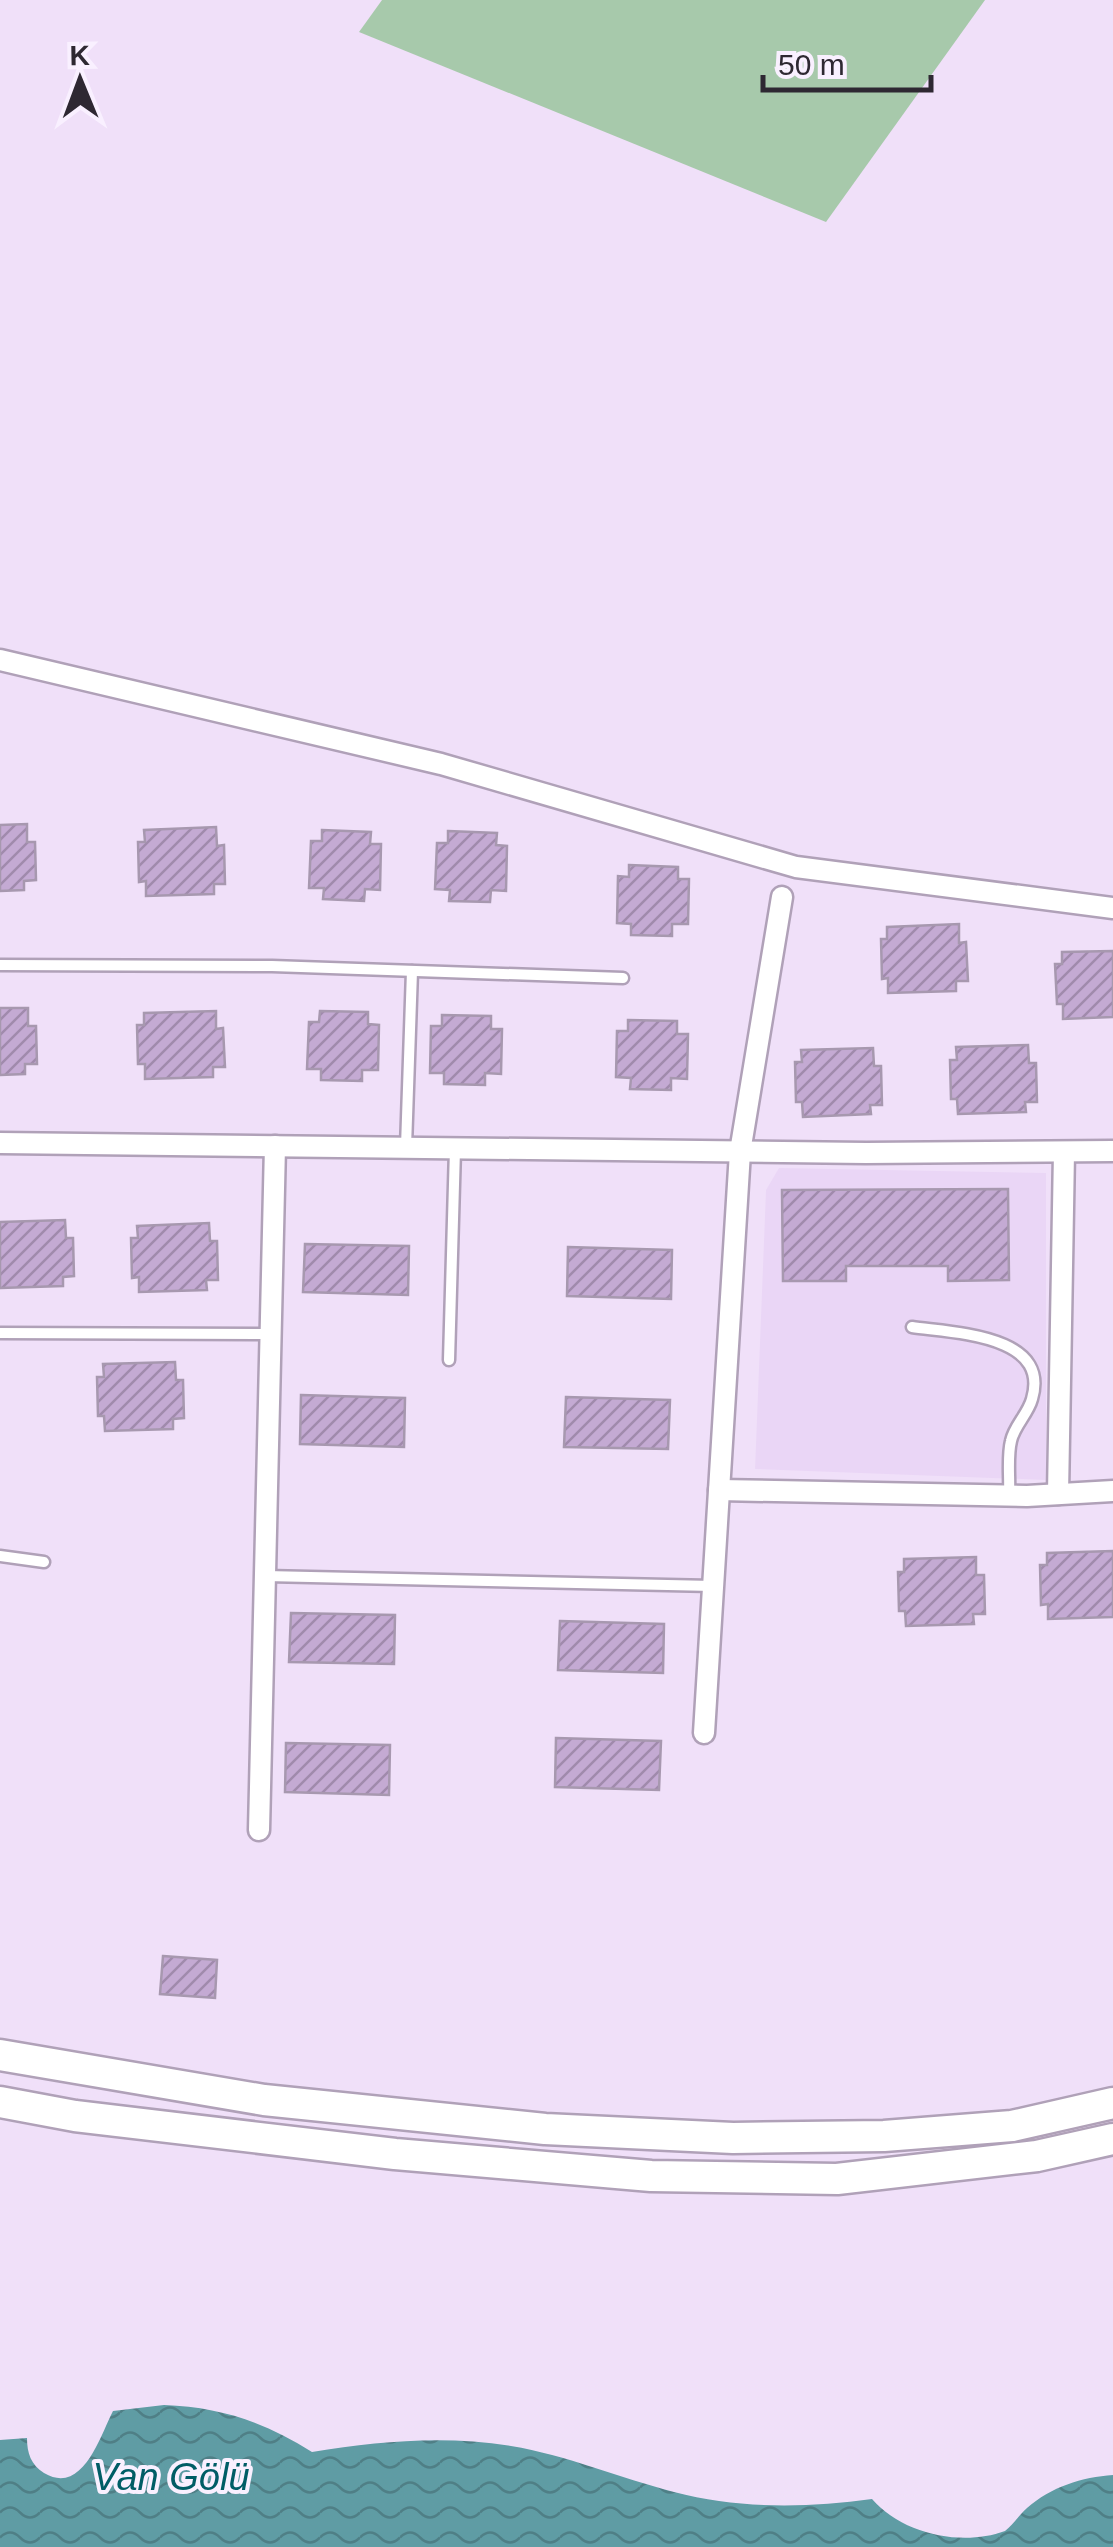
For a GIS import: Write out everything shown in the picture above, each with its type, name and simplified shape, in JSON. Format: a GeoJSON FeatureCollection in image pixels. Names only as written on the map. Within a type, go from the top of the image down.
{"type":"FeatureCollection","features":[{"type":"Feature","properties":{"kind":"main road"},"geometry":{"type":"LineString","coordinates":[[0,2056],[143,2073],[264,2100],[545,2129],[734,2138],[884,2136],[1012,2126],[1113,2103]]}},
{"type":"Feature","properties":{"kind":"main road"},"geometry":{"type":"LineString","coordinates":[[0,2102],[75,2116],[396,2154],[650,2176],[837,2179],[1037,2156],[1113,2139]]}},
{"type":"Feature","properties":{"kind":"street"},"geometry":{"type":"LineString","coordinates":[[0,660],[441,764],[796,868],[1113,908]]}},
{"type":"Feature","properties":{"kind":"street"},"geometry":{"type":"LineString","coordinates":[[704,1732],[740,1152],[782,897]]}},
{"type":"Feature","properties":{"kind":"street"},"geometry":{"type":"LineString","coordinates":[[0,1143],[740,1152],[1113,1151]]}},
{"type":"Feature","properties":{"kind":"street"},"geometry":{"type":"LineString","coordinates":[[259,1830],[275,1146]]}},
{"type":"Feature","properties":{"kind":"street"},"geometry":{"type":"LineString","coordinates":[[1058,1494],[1064,1152]]}},
{"type":"Feature","properties":{"kind":"street"},"geometry":{"type":"LineString","coordinates":[[719,1490],[1009,1496],[1113,1491]]}},
{"type":"Feature","properties":{"kind":"lane"},"geometry":{"type":"LineString","coordinates":[[0,965],[272,966],[623,978]]}},
{"type":"Feature","properties":{"kind":"lane"},"geometry":{"type":"LineString","coordinates":[[406,1147],[412,971]]}},
{"type":"Feature","properties":{"kind":"lane"},"geometry":{"type":"LineString","coordinates":[[449,1360],[456,1148]]}},
{"type":"Feature","properties":{"kind":"lane"},"geometry":{"type":"LineString","coordinates":[[912,1327],[996,1340],[1025,1357],[1032,1370],[1033,1396],[1010,1439],[1009,1496]]}},
{"type":"Feature","properties":{"kind":"lane"},"geometry":{"type":"LineString","coordinates":[[0,1333],[270,1334]]}},
{"type":"Feature","properties":{"kind":"lane"},"geometry":{"type":"LineString","coordinates":[[0,1556],[44,1562]]}},
{"type":"Feature","properties":{"kind":"lane"},"geometry":{"type":"LineString","coordinates":[[265,1576],[713,1586]]}},
{"type":"Feature","properties":{"kind":"shaded area"},"geometry":{"type":"Polygon","coordinates":[[[382,0],[985,0],[826,222],[359,32],[382,0]]]}},
{"type":"Feature","properties":{"kind":"shaded area"},"geometry":{"type":"Polygon","coordinates":[[[779,1168],[1046,1173],[1046,1480],[755,1469],[766,1190],[779,1168]]]}},
{"type":"Feature","properties":{"kind":"water","name":"Van Gölü"},"geometry":{"type":"Polygon","coordinates":[[[164,2405],[241,2418],[312,2452],[412,2441],[486,2443],[552,2455],[674,2492],[723,2502],[797,2505],[872,2499],[899,2521],[952,2537],[988,2536],[1005,2531],[1027,2508],[1057,2489],[1113,2475],[1113,2547],[0,2547],[0,2440],[27,2438],[31,2458],[40,2470],[58,2478],[69,2477],[80,2470],[96,2448],[113,2411],[164,2405]]]}},
{"type":"Feature","properties":{"kind":"building"},"geometry":{"type":"Polygon","coordinates":[[[27,824],[27,842],[35,842],[36,880],[24,881],[24,890],[0,891],[0,825],[27,824]]]}},
{"type":"Feature","properties":{"kind":"building"},"geometry":{"type":"Polygon","coordinates":[[[216,827],[217,846],[224,845],[225,884],[214,884],[214,894],[146,896],[146,881],[139,882],[138,842],[145,842],[144,830],[216,827]]]}},
{"type":"Feature","properties":{"kind":"building"},"geometry":{"type":"Polygon","coordinates":[[[322,830],[371,832],[370,844],[381,844],[380,890],[365,889],[364,901],[323,899],[324,888],[309,888],[311,841],[322,841],[322,830]]]}},
{"type":"Feature","properties":{"kind":"building"},"geometry":{"type":"Polygon","coordinates":[[[448,831],[497,833],[496,845],[507,846],[506,891],[491,890],[490,902],[449,901],[450,890],[435,889],[437,843],[448,843],[448,831]]]}},
{"type":"Feature","properties":{"kind":"building"},"geometry":{"type":"Polygon","coordinates":[[[629,865],[678,867],[678,879],[689,879],[688,924],[672,924],[672,936],[631,935],[631,924],[617,923],[618,876],[629,877],[629,865]]]}},
{"type":"Feature","properties":{"kind":"building"},"geometry":{"type":"Polygon","coordinates":[[[959,924],[959,943],[966,942],[968,981],[956,981],[956,991],[888,993],[888,978],[882,979],[881,939],[887,939],[887,927],[959,924]]]}},
{"type":"Feature","properties":{"kind":"building"},"geometry":{"type":"Polygon","coordinates":[[[1113,951],[1113,1017],[1063,1019],[1063,1004],[1057,1004],[1055,964],[1062,964],[1062,952],[1113,951]]]}},
{"type":"Feature","properties":{"kind":"building"},"geometry":{"type":"Polygon","coordinates":[[[0,1008],[28,1008],[28,1026],[36,1026],[37,1064],[25,1064],[25,1074],[0,1075],[0,1008]]]}},
{"type":"Feature","properties":{"kind":"building"},"geometry":{"type":"Polygon","coordinates":[[[216,1011],[216,1029],[223,1028],[225,1067],[213,1067],[213,1077],[145,1079],[145,1064],[138,1064],[137,1025],[144,1025],[144,1013],[216,1011]]]}},
{"type":"Feature","properties":{"kind":"building"},"geometry":{"type":"Polygon","coordinates":[[[320,1011],[368,1012],[368,1024],[379,1025],[378,1070],[362,1070],[362,1081],[321,1080],[321,1069],[307,1069],[309,1022],[319,1022],[320,1011]]]}},
{"type":"Feature","properties":{"kind":"building"},"geometry":{"type":"Polygon","coordinates":[[[442,1015],[491,1016],[491,1029],[502,1029],[501,1074],[485,1073],[485,1085],[444,1084],[444,1073],[430,1073],[431,1026],[442,1026],[442,1015]]]}},
{"type":"Feature","properties":{"kind":"building"},"geometry":{"type":"Polygon","coordinates":[[[628,1020],[677,1021],[677,1034],[688,1034],[687,1079],[671,1078],[671,1090],[630,1089],[631,1078],[616,1077],[617,1031],[628,1031],[628,1020]]]}},
{"type":"Feature","properties":{"kind":"building"},"geometry":{"type":"Polygon","coordinates":[[[1028,1045],[1029,1063],[1036,1063],[1037,1102],[1025,1102],[1026,1112],[958,1114],[957,1099],[951,1099],[950,1060],[957,1060],[956,1047],[1028,1045]]]}},
{"type":"Feature","properties":{"kind":"building"},"geometry":{"type":"Polygon","coordinates":[[[873,1048],[874,1066],[881,1066],[882,1105],[870,1105],[871,1114],[803,1117],[802,1102],[796,1102],[795,1062],[802,1062],[801,1050],[873,1048]]]}},
{"type":"Feature","properties":{"kind":"building"},"geometry":{"type":"Polygon","coordinates":[[[1008,1189],[1009,1280],[948,1281],[948,1266],[846,1266],[846,1281],[783,1281],[782,1190],[1008,1189]]]}},
{"type":"Feature","properties":{"kind":"building"},"geometry":{"type":"Polygon","coordinates":[[[65,1220],[66,1238],[73,1238],[74,1276],[63,1277],[63,1286],[0,1288],[0,1222],[65,1220]]]}},
{"type":"Feature","properties":{"kind":"building"},"geometry":{"type":"Polygon","coordinates":[[[209,1223],[210,1241],[217,1241],[218,1280],[206,1280],[207,1290],[139,1292],[139,1277],[132,1278],[131,1238],[138,1238],[137,1226],[209,1223]]]}},
{"type":"Feature","properties":{"kind":"building"},"geometry":{"type":"Polygon","coordinates":[[[305,1244],[409,1246],[408,1295],[303,1292],[305,1244]]]}},
{"type":"Feature","properties":{"kind":"building"},"geometry":{"type":"Polygon","coordinates":[[[568,1247],[672,1250],[671,1299],[567,1296],[568,1247]]]}},
{"type":"Feature","properties":{"kind":"building"},"geometry":{"type":"Polygon","coordinates":[[[175,1362],[176,1380],[183,1380],[184,1418],[173,1419],[173,1429],[105,1431],[104,1416],[98,1416],[97,1377],[104,1377],[103,1364],[175,1362]]]}},
{"type":"Feature","properties":{"kind":"building"},"geometry":{"type":"Polygon","coordinates":[[[301,1395],[405,1398],[404,1447],[300,1444],[301,1395]]]}},
{"type":"Feature","properties":{"kind":"building"},"geometry":{"type":"Polygon","coordinates":[[[566,1397],[670,1400],[668,1449],[564,1447],[566,1397]]]}},
{"type":"Feature","properties":{"kind":"building"},"geometry":{"type":"Polygon","coordinates":[[[1113,1551],[1113,1617],[1048,1619],[1048,1604],[1041,1605],[1040,1565],[1047,1565],[1047,1553],[1113,1551]]]}},
{"type":"Feature","properties":{"kind":"building"},"geometry":{"type":"Polygon","coordinates":[[[976,1557],[976,1575],[984,1575],[985,1614],[973,1614],[974,1624],[906,1626],[905,1611],[899,1611],[898,1572],[904,1572],[904,1559],[976,1557]]]}},
{"type":"Feature","properties":{"kind":"building"},"geometry":{"type":"Polygon","coordinates":[[[291,1613],[395,1615],[394,1664],[289,1662],[291,1613]]]}},
{"type":"Feature","properties":{"kind":"building"},"geometry":{"type":"Polygon","coordinates":[[[560,1621],[664,1624],[663,1673],[558,1670],[560,1621]]]}},
{"type":"Feature","properties":{"kind":"building"},"geometry":{"type":"Polygon","coordinates":[[[556,1738],[661,1741],[659,1790],[555,1787],[556,1738]]]}},
{"type":"Feature","properties":{"kind":"building"},"geometry":{"type":"Polygon","coordinates":[[[286,1743],[390,1745],[389,1795],[285,1792],[286,1743]]]}},
{"type":"Feature","properties":{"kind":"building"},"geometry":{"type":"Polygon","coordinates":[[[163,1956],[217,1960],[215,1998],[160,1994],[163,1956]]]}}]}
